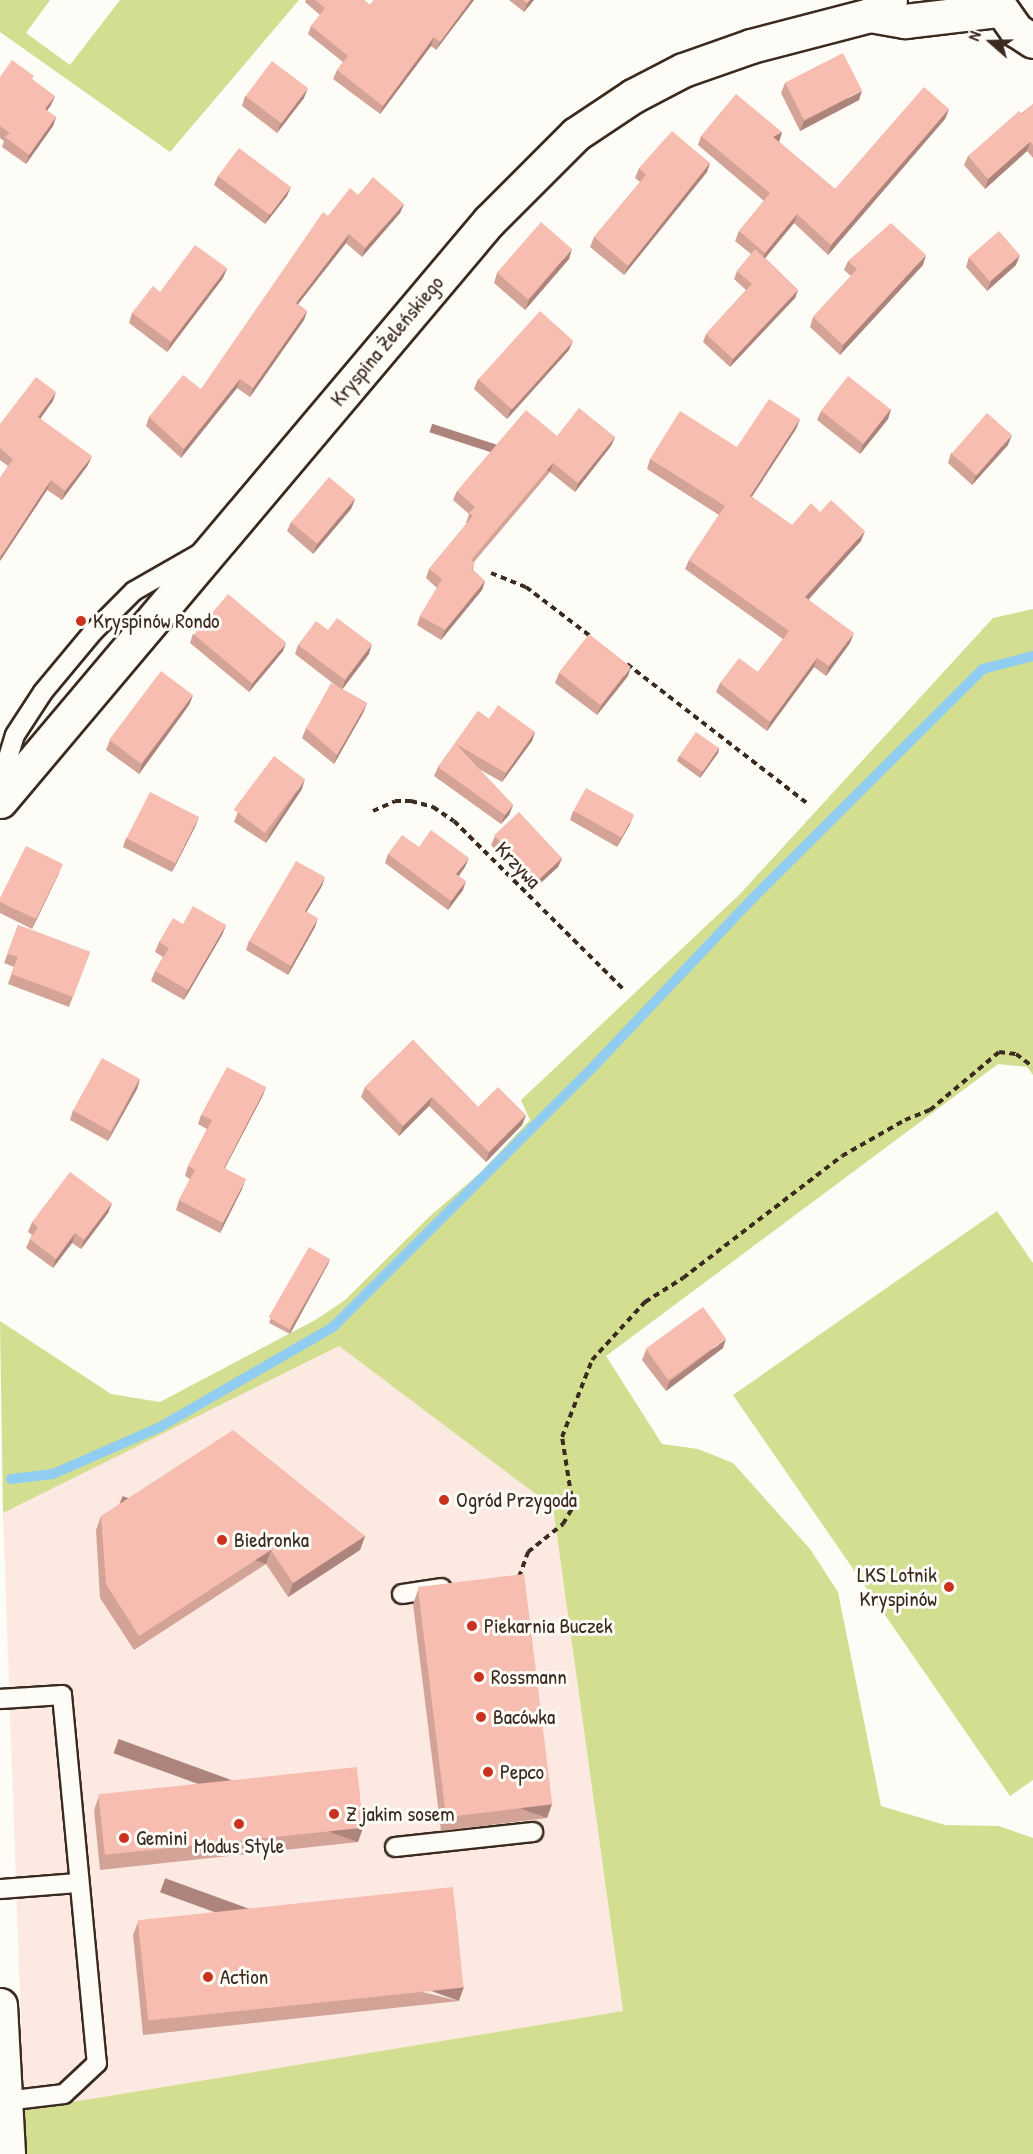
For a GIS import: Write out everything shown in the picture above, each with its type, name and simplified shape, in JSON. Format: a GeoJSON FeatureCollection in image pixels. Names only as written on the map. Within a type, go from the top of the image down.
{"type":"FeatureCollection","features":[{"type":"Feature","properties":{"kind":"main road","name":"Kryspina Żeleńskiego"},"geometry":{"type":"LineString","coordinates":[[0,801],[489,221],[576,134],[633,96],[683,70],[751,46],[880,7],[905,21],[997,5]]}},
{"type":"Feature","properties":{"kind":"main road"},"geometry":{"type":"LineString","coordinates":[[997,5],[1016,30],[1033,41]]}},
{"type":"Feature","properties":{"kind":"main road"},"geometry":{"type":"LineString","coordinates":[[0,2005],[8,2154]]}},
{"type":"Feature","properties":{"kind":"lane"},"geometry":{"type":"LineString","coordinates":[[0,784],[15,735],[43,692],[107,617],[134,591],[164,570],[214,546]]}},
{"type":"Feature","properties":{"kind":"lane"},"geometry":{"type":"LineString","coordinates":[[402,1594],[461,1585]]}},
{"type":"Feature","properties":{"kind":"lane"},"geometry":{"type":"LineString","coordinates":[[0,1699],[63,1695],[78,1883],[97,2064],[64,2094],[5,2102]]}},
{"type":"Feature","properties":{"kind":"lane"},"geometry":{"type":"LineString","coordinates":[[395,1847],[533,1832]]}},
{"type":"Feature","properties":{"kind":"lane"},"geometry":{"type":"LineString","coordinates":[[0,1889],[78,1883]]}},
{"type":"Feature","properties":{"kind":"path"},"geometry":{"type":"LineString","coordinates":[[491,573],[526,588],[599,643]]}},
{"type":"Feature","properties":{"kind":"path"},"geometry":{"type":"LineString","coordinates":[[618,657],[807,803]]}},
{"type":"Feature","properties":{"kind":"path","name":"Krzywa"},"geometry":{"type":"LineString","coordinates":[[373,811],[395,801],[411,801],[433,807],[454,821],[625,991]]}},
{"type":"Feature","properties":{"kind":"path"},"geometry":{"type":"LineString","coordinates":[[519,1577],[528,1552],[563,1524],[573,1507],[562,1437],[592,1360],[645,1302],[683,1278],[842,1156],[905,1119],[930,1110],[999,1052],[1016,1054],[1033,1067]]}},
{"type":"Feature","properties":{"kind":"shaded area"},"geometry":{"type":"Polygon","coordinates":[[[339,1346],[553,1507],[623,2011],[24,2110],[3,1513],[339,1346]]]}},
{"type":"Feature","properties":{"kind":"green space"},"geometry":{"type":"Polygon","coordinates":[[[0,0],[50,0],[26,33],[70,65],[120,0],[299,0],[170,152],[0,32],[0,0]]]}},
{"type":"Feature","properties":{"kind":"green space"},"geometry":{"type":"Polygon","coordinates":[[[1033,609],[1033,1075],[1027,1067],[998,1064],[606,1356],[662,1444],[698,1449],[733,1463],[810,1549],[838,1592],[881,1806],[945,1825],[999,1826],[1033,1838],[1033,2154],[26,2154],[24,2110],[623,2011],[553,1507],[339,1346],[3,1513],[0,1321],[111,1394],[160,1402],[317,1319],[345,1300],[429,1217],[480,1173],[530,1120],[521,1100],[740,894],[993,618],[1033,609]]]}},
{"type":"Feature","properties":{"kind":"green space","name":"LKS Lotnik Kryspinów"},"geometry":{"type":"Polygon","coordinates":[[[997,1211],[1033,1263],[1033,1780],[1010,1796],[733,1395],[997,1211]]]}},
{"type":"Feature","properties":{"kind":"building"},"geometry":{"type":"Polygon","coordinates":[[[315,0],[364,0],[370,5],[374,0],[471,0],[440,42],[434,37],[383,106],[337,70],[348,56],[311,26],[325,8],[315,0]]]}},
{"type":"Feature","properties":{"kind":"building"},"geometry":{"type":"Polygon","coordinates":[[[843,53],[862,90],[804,120],[785,83],[843,53]]]}},
{"type":"Feature","properties":{"kind":"building"},"geometry":{"type":"Polygon","coordinates":[[[12,60],[34,76],[32,79],[55,96],[45,109],[56,117],[29,155],[5,137],[10,133],[0,126],[0,77],[12,60]]]}},
{"type":"Feature","properties":{"kind":"building"},"geometry":{"type":"Polygon","coordinates":[[[272,61],[308,88],[281,123],[246,96],[272,61]]]}},
{"type":"Feature","properties":{"kind":"building"},"geometry":{"type":"Polygon","coordinates":[[[924,87],[949,109],[831,245],[797,214],[765,253],[739,231],[770,193],[701,136],[736,94],[782,132],[773,137],[835,189],[924,87]]]}},
{"type":"Feature","properties":{"kind":"building"},"geometry":{"type":"Polygon","coordinates":[[[1033,104],[1033,145],[1030,142],[988,179],[968,156],[1019,111],[1022,114],[1033,104]]]}},
{"type":"Feature","properties":{"kind":"building"},"geometry":{"type":"Polygon","coordinates":[[[672,131],[710,163],[628,266],[594,237],[646,175],[639,168],[672,131]]]}},
{"type":"Feature","properties":{"kind":"building"},"geometry":{"type":"Polygon","coordinates":[[[239,148],[291,187],[270,215],[218,176],[239,148]]]}},
{"type":"Feature","properties":{"kind":"building"},"geometry":{"type":"Polygon","coordinates":[[[373,177],[404,204],[365,248],[349,234],[296,303],[307,311],[253,388],[240,379],[184,449],[149,417],[183,375],[201,389],[323,212],[328,216],[350,188],[358,195],[373,177]]]}},
{"type":"Feature","properties":{"kind":"building"},"geometry":{"type":"Polygon","coordinates":[[[541,222],[572,249],[528,299],[497,273],[541,222]]]}},
{"type":"Feature","properties":{"kind":"building"},"geometry":{"type":"Polygon","coordinates":[[[891,223],[926,255],[843,345],[813,317],[857,269],[848,261],[891,223]]]}},
{"type":"Feature","properties":{"kind":"building"},"geometry":{"type":"Polygon","coordinates":[[[999,231],[1020,255],[990,281],[969,257],[999,231]]]}},
{"type":"Feature","properties":{"kind":"building"},"geometry":{"type":"Polygon","coordinates":[[[195,245],[227,268],[171,342],[132,313],[153,286],[160,292],[195,245]]]}},
{"type":"Feature","properties":{"kind":"building"},"geometry":{"type":"Polygon","coordinates":[[[755,249],[798,290],[733,359],[706,334],[752,284],[737,271],[755,249]]]}},
{"type":"Feature","properties":{"kind":"building"},"geometry":{"type":"Polygon","coordinates":[[[540,311],[573,341],[512,409],[478,379],[540,311]]]}},
{"type":"Feature","properties":{"kind":"building"},"geometry":{"type":"Polygon","coordinates":[[[848,376],[891,409],[863,444],[821,411],[848,376]]]}},
{"type":"Feature","properties":{"kind":"building"},"geometry":{"type":"Polygon","coordinates":[[[36,377],[56,392],[38,417],[92,456],[65,491],[51,480],[1,556],[0,478],[13,459],[0,448],[0,424],[36,377]]]}},
{"type":"Feature","properties":{"kind":"building"},"geometry":{"type":"Polygon","coordinates":[[[769,399],[800,419],[750,496],[792,525],[811,503],[820,512],[831,500],[865,531],[805,597],[854,633],[829,666],[817,658],[770,722],[720,683],[739,658],[758,672],[789,631],[689,560],[725,506],[650,459],[680,411],[737,447],[769,399]]]}},
{"type":"Feature","properties":{"kind":"building"},"geometry":{"type":"Polygon","coordinates":[[[579,408],[615,437],[578,483],[553,463],[471,560],[475,563],[471,569],[485,581],[445,630],[420,616],[442,579],[429,569],[473,516],[469,513],[475,507],[457,491],[526,410],[557,436],[579,408]]]}},
{"type":"Feature","properties":{"kind":"building"},"geometry":{"type":"Polygon","coordinates":[[[987,413],[1012,435],[976,475],[952,454],[987,413]]]}},
{"type":"Feature","properties":{"kind":"building"},"geometry":{"type":"Polygon","coordinates":[[[329,477],[355,499],[317,544],[291,522],[329,477]]]}},
{"type":"Feature","properties":{"kind":"building"},"geometry":{"type":"Polygon","coordinates":[[[228,594],[286,643],[252,683],[194,635],[228,594]]]}},
{"type":"Feature","properties":{"kind":"building"},"geometry":{"type":"Polygon","coordinates":[[[337,618],[372,644],[345,680],[298,645],[316,621],[328,630],[337,618]]]}},
{"type":"Feature","properties":{"kind":"building"},"geometry":{"type":"Polygon","coordinates":[[[589,634],[631,667],[601,705],[559,673],[589,634]]]}},
{"type":"Feature","properties":{"kind":"building"},"geometry":{"type":"Polygon","coordinates":[[[161,671],[193,695],[141,764],[109,740],[161,671]]]}},
{"type":"Feature","properties":{"kind":"building"},"geometry":{"type":"Polygon","coordinates":[[[331,683],[367,703],[337,755],[306,728],[331,683]]]}},
{"type":"Feature","properties":{"kind":"building"},"geometry":{"type":"Polygon","coordinates":[[[498,705],[535,732],[506,773],[456,744],[513,805],[505,815],[438,767],[478,711],[489,719],[498,705]]]}},
{"type":"Feature","properties":{"kind":"building"},"geometry":{"type":"Polygon","coordinates":[[[696,732],[719,748],[702,772],[679,756],[696,732]]]}},
{"type":"Feature","properties":{"kind":"building"},"geometry":{"type":"Polygon","coordinates":[[[274,756],[305,779],[265,833],[234,810],[274,756]]]}},
{"type":"Feature","properties":{"kind":"building"},"geometry":{"type":"Polygon","coordinates":[[[586,788],[634,815],[621,837],[573,811],[586,788]]]}},
{"type":"Feature","properties":{"kind":"building"},"geometry":{"type":"Polygon","coordinates":[[[150,792],[199,817],[175,863],[126,838],[150,792]]]}},
{"type":"Feature","properties":{"kind":"building"},"geometry":{"type":"Polygon","coordinates":[[[519,812],[562,858],[537,881],[494,835],[519,812]]]}},
{"type":"Feature","properties":{"kind":"building"},"geometry":{"type":"Polygon","coordinates":[[[431,830],[469,858],[456,874],[466,881],[451,901],[388,854],[402,835],[419,847],[431,830]]]}},
{"type":"Feature","properties":{"kind":"building"},"geometry":{"type":"Polygon","coordinates":[[[26,846],[63,864],[36,919],[0,902],[26,846]]]}},
{"type":"Feature","properties":{"kind":"building"},"geometry":{"type":"Polygon","coordinates":[[[296,861],[325,877],[305,911],[318,918],[291,966],[249,941],[296,861]]]}},
{"type":"Feature","properties":{"kind":"building"},"geometry":{"type":"Polygon","coordinates":[[[193,906],[226,925],[188,990],[155,971],[169,948],[159,942],[173,918],[183,924],[193,906]]]}},
{"type":"Feature","properties":{"kind":"building"},"geometry":{"type":"Polygon","coordinates":[[[18,925],[90,952],[73,997],[11,974],[18,957],[8,954],[18,925]]]}},
{"type":"Feature","properties":{"kind":"building"},"geometry":{"type":"Polygon","coordinates":[[[413,1040],[478,1107],[498,1087],[526,1115],[489,1152],[432,1097],[403,1126],[365,1087],[413,1040]]]}},
{"type":"Feature","properties":{"kind":"building"},"geometry":{"type":"Polygon","coordinates":[[[102,1058],[140,1079],[111,1131],[73,1110],[102,1058]]]}},
{"type":"Feature","properties":{"kind":"building"},"geometry":{"type":"Polygon","coordinates":[[[227,1067],[266,1087],[224,1168],[246,1179],[223,1223],[179,1200],[195,1170],[188,1166],[212,1120],[201,1115],[227,1067]]]}},
{"type":"Feature","properties":{"kind":"building"},"geometry":{"type":"Polygon","coordinates":[[[70,1172],[112,1203],[84,1240],[75,1233],[56,1259],[30,1239],[38,1227],[32,1222],[70,1172]]]}},
{"type":"Feature","properties":{"kind":"building"},"geometry":{"type":"Polygon","coordinates":[[[309,1247],[330,1259],[289,1329],[268,1317],[309,1247]]]}},
{"type":"Feature","properties":{"kind":"building"},"geometry":{"type":"Polygon","coordinates":[[[703,1307],[726,1339],[668,1380],[646,1349],[703,1307]]]}},
{"type":"Feature","properties":{"kind":"building","name":"Biedronka"},"geometry":{"type":"Polygon","coordinates":[[[233,1430],[365,1536],[293,1583],[271,1550],[139,1636],[106,1584],[101,1516],[233,1430]]]}},
{"type":"Feature","properties":{"kind":"building"},"geometry":{"type":"Polygon","coordinates":[[[524,1574],[552,1804],[446,1817],[418,1587],[524,1574]]]}},
{"type":"Feature","properties":{"kind":"building"},"geometry":{"type":"Polygon","coordinates":[[[357,1767],[363,1828],[105,1855],[98,1794],[357,1767]]]}},
{"type":"Feature","properties":{"kind":"building"},"geometry":{"type":"Polygon","coordinates":[[[453,1887],[464,1987],[148,2021],[138,1920],[453,1887]]]}},
{"type":"Feature","properties":{"kind":"waterway"},"geometry":{"type":"LineString","coordinates":[[11,1479],[53,1474],[160,1427],[333,1327],[595,1065],[753,898],[983,669],[1033,656]]}},
{"type":"Feature","properties":{"kind":"place","name":"Kryspinów Rondo"},"geometry":{"type":"Point","coordinates":[81,621]}},
{"type":"Feature","properties":{"kind":"place","name":"Ogród Przygoda"},"geometry":{"type":"Point","coordinates":[444,1500]}},
{"type":"Feature","properties":{"kind":"place","name":"Biedronka"},"geometry":{"type":"Point","coordinates":[222,1540]}},
{"type":"Feature","properties":{"kind":"place","name":"LKS Lotnik Kryspinów"},"geometry":{"type":"Point","coordinates":[949,1587]}},
{"type":"Feature","properties":{"kind":"place","name":"Piekarnia Buczek"},"geometry":{"type":"Point","coordinates":[472,1626]}},
{"type":"Feature","properties":{"kind":"place","name":"Rossmann"},"geometry":{"type":"Point","coordinates":[479,1677]}},
{"type":"Feature","properties":{"kind":"place","name":"Bacówka"},"geometry":{"type":"Point","coordinates":[481,1717]}},
{"type":"Feature","properties":{"kind":"place","name":"Pepco"},"geometry":{"type":"Point","coordinates":[488,1772]}},
{"type":"Feature","properties":{"kind":"place","name":"Z jakim sosem"},"geometry":{"type":"Point","coordinates":[334,1814]}},
{"type":"Feature","properties":{"kind":"place","name":"Modus Style"},"geometry":{"type":"Point","coordinates":[239,1824]}},
{"type":"Feature","properties":{"kind":"place","name":"Gemini"},"geometry":{"type":"Point","coordinates":[124,1838]}},
{"type":"Feature","properties":{"kind":"place","name":"Action"},"geometry":{"type":"Point","coordinates":[208,1977]}}]}
